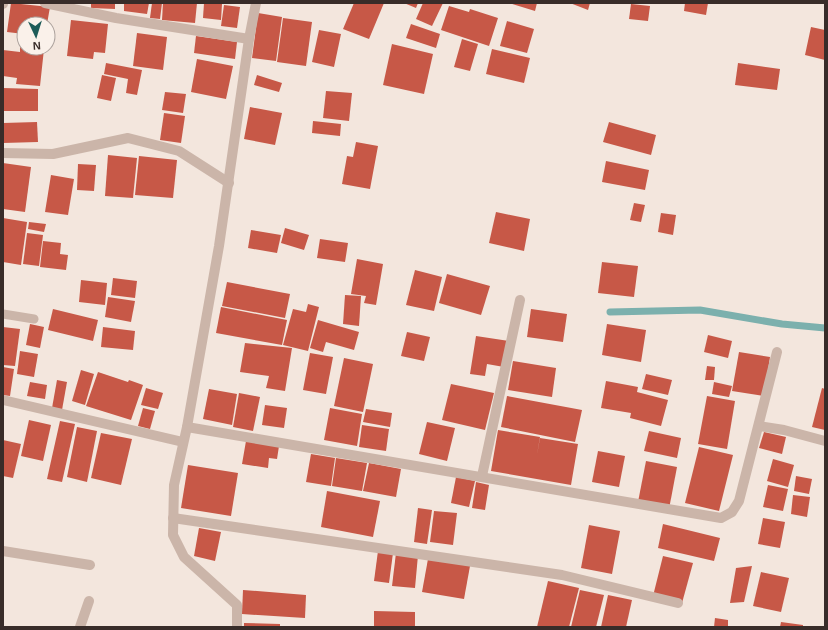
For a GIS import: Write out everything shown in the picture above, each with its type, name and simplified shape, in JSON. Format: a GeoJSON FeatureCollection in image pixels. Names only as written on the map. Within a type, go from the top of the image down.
{"type":"FeatureCollection","features":[{"type":"Feature","properties":{"kind":"street"},"geometry":{"type":"LineString","coordinates":[[45,3],[116,18],[249,39]]}},
{"type":"Feature","properties":{"kind":"street"},"geometry":{"type":"LineString","coordinates":[[237,627],[237,605],[184,557],[173,534],[174,485],[187,427],[229,183],[249,39],[256,3]]}},
{"type":"Feature","properties":{"kind":"street"},"geometry":{"type":"LineString","coordinates":[[3,153],[53,154],[128,138],[179,151],[229,183]]}},
{"type":"Feature","properties":{"kind":"street"},"geometry":{"type":"LineString","coordinates":[[482,476],[520,300]]}},
{"type":"Feature","properties":{"kind":"street"},"geometry":{"type":"LineString","coordinates":[[187,427],[482,476],[721,518],[732,512],[739,501],[777,352]]}},
{"type":"Feature","properties":{"kind":"street"},"geometry":{"type":"LineString","coordinates":[[3,400],[184,442]]}},
{"type":"Feature","properties":{"kind":"street"},"geometry":{"type":"LineString","coordinates":[[759,426],[784,430],[825,440]]}},
{"type":"Feature","properties":{"kind":"street"},"geometry":{"type":"LineString","coordinates":[[173,518],[562,575],[678,603]]}},
{"type":"Feature","properties":{"kind":"street"},"geometry":{"type":"LineString","coordinates":[[3,551],[90,565]]}},
{"type":"Feature","properties":{"kind":"street"},"geometry":{"type":"LineString","coordinates":[[80,627],[89,601]]}},
{"type":"Feature","properties":{"kind":"lane"},"geometry":{"type":"LineString","coordinates":[[3,314],[34,319]]}},
{"type":"Feature","properties":{"kind":"building"},"geometry":{"type":"Polygon","coordinates":[[[11,3],[50,7],[48,16],[16,16],[16,33],[7,32],[11,3]]]}},
{"type":"Feature","properties":{"kind":"building"},"geometry":{"type":"Polygon","coordinates":[[[91,3],[115,3],[115,9],[91,8],[91,3]]]}},
{"type":"Feature","properties":{"kind":"building"},"geometry":{"type":"Polygon","coordinates":[[[124,3],[149,3],[147,14],[124,11],[124,3]]]}},
{"type":"Feature","properties":{"kind":"building"},"geometry":{"type":"Polygon","coordinates":[[[152,3],[162,3],[160,19],[150,18],[152,3]]]}},
{"type":"Feature","properties":{"kind":"building"},"geometry":{"type":"Polygon","coordinates":[[[163,3],[197,3],[195,23],[162,20],[163,3]]]}},
{"type":"Feature","properties":{"kind":"building"},"geometry":{"type":"Polygon","coordinates":[[[204,3],[222,4],[221,20],[203,18],[204,3]]]}},
{"type":"Feature","properties":{"kind":"building"},"geometry":{"type":"Polygon","coordinates":[[[354,3],[384,3],[369,39],[343,29],[354,3]]]}},
{"type":"Feature","properties":{"kind":"building"},"geometry":{"type":"Polygon","coordinates":[[[404,3],[418,3],[416,8],[404,3]]]}},
{"type":"Feature","properties":{"kind":"building"},"geometry":{"type":"Polygon","coordinates":[[[423,3],[443,3],[432,26],[416,19],[423,3]]]}},
{"type":"Feature","properties":{"kind":"building"},"geometry":{"type":"Polygon","coordinates":[[[509,3],[537,3],[535,11],[509,3]]]}},
{"type":"Feature","properties":{"kind":"building"},"geometry":{"type":"Polygon","coordinates":[[[570,3],[590,3],[588,10],[570,3]]]}},
{"type":"Feature","properties":{"kind":"building"},"geometry":{"type":"Polygon","coordinates":[[[685,3],[708,3],[706,15],[684,11],[685,3]]]}},
{"type":"Feature","properties":{"kind":"building"},"geometry":{"type":"Polygon","coordinates":[[[631,4],[650,6],[648,21],[629,19],[631,4]]]}},
{"type":"Feature","properties":{"kind":"building"},"geometry":{"type":"Polygon","coordinates":[[[224,5],[240,7],[237,28],[221,26],[224,5]]]}},
{"type":"Feature","properties":{"kind":"building"},"geometry":{"type":"Polygon","coordinates":[[[449,6],[469,12],[470,9],[498,18],[489,46],[441,30],[449,6]]]}},
{"type":"Feature","properties":{"kind":"building"},"geometry":{"type":"Polygon","coordinates":[[[258,13],[282,17],[276,61],[252,58],[258,13]]]}},
{"type":"Feature","properties":{"kind":"building"},"geometry":{"type":"Polygon","coordinates":[[[283,18],[312,22],[306,66],[277,62],[283,18]]]}},
{"type":"Feature","properties":{"kind":"building"},"geometry":{"type":"Polygon","coordinates":[[[71,20],[108,24],[105,53],[94,52],[93,59],[67,56],[71,20]]]}},
{"type":"Feature","properties":{"kind":"building"},"geometry":{"type":"Polygon","coordinates":[[[507,21],[534,29],[527,53],[500,46],[507,21]]]}},
{"type":"Feature","properties":{"kind":"building"},"geometry":{"type":"Polygon","coordinates":[[[411,24],[440,34],[436,48],[406,38],[411,24]]]}},
{"type":"Feature","properties":{"kind":"building"},"geometry":{"type":"Polygon","coordinates":[[[811,27],[825,30],[825,60],[805,55],[811,27]]]}},
{"type":"Feature","properties":{"kind":"building"},"geometry":{"type":"Polygon","coordinates":[[[319,30],[341,34],[334,67],[312,62],[319,30]]]}},
{"type":"Feature","properties":{"kind":"building"},"geometry":{"type":"Polygon","coordinates":[[[137,33],[167,37],[163,70],[133,66],[137,33]]]}},
{"type":"Feature","properties":{"kind":"building"},"geometry":{"type":"Polygon","coordinates":[[[196,36],[237,42],[235,59],[194,53],[196,36]]]}},
{"type":"Feature","properties":{"kind":"building"},"geometry":{"type":"Polygon","coordinates":[[[462,39],[478,44],[470,71],[454,67],[462,39]]]}},
{"type":"Feature","properties":{"kind":"building"},"geometry":{"type":"Polygon","coordinates":[[[392,44],[433,54],[424,94],[383,85],[392,44]]]}},
{"type":"Feature","properties":{"kind":"building"},"geometry":{"type":"Polygon","coordinates":[[[492,49],[530,58],[524,83],[486,74],[492,49]]]}},
{"type":"Feature","properties":{"kind":"building"},"geometry":{"type":"Polygon","coordinates":[[[3,50],[16,52],[16,56],[43,56],[40,86],[16,84],[17,78],[3,76],[3,50]]]}},
{"type":"Feature","properties":{"kind":"building"},"geometry":{"type":"Polygon","coordinates":[[[197,59],[233,66],[226,99],[191,92],[197,59]]]}},
{"type":"Feature","properties":{"kind":"building"},"geometry":{"type":"Polygon","coordinates":[[[106,63],[142,70],[137,95],[126,93],[128,79],[104,74],[106,63]]]}},
{"type":"Feature","properties":{"kind":"building"},"geometry":{"type":"Polygon","coordinates":[[[738,63],[780,69],[777,90],[735,85],[738,63]]]}},
{"type":"Feature","properties":{"kind":"building"},"geometry":{"type":"Polygon","coordinates":[[[102,75],[116,78],[111,101],[97,98],[102,75]]]}},
{"type":"Feature","properties":{"kind":"building"},"geometry":{"type":"Polygon","coordinates":[[[257,75],[282,83],[279,92],[254,85],[257,75]]]}},
{"type":"Feature","properties":{"kind":"building"},"geometry":{"type":"Polygon","coordinates":[[[3,88],[38,89],[38,111],[3,111],[3,88]]]}},
{"type":"Feature","properties":{"kind":"building"},"geometry":{"type":"Polygon","coordinates":[[[326,91],[352,93],[349,121],[323,118],[326,91]]]}},
{"type":"Feature","properties":{"kind":"building"},"geometry":{"type":"Polygon","coordinates":[[[165,92],[186,94],[183,113],[162,110],[165,92]]]}},
{"type":"Feature","properties":{"kind":"building"},"geometry":{"type":"Polygon","coordinates":[[[250,107],[282,113],[275,145],[244,139],[250,107]]]}},
{"type":"Feature","properties":{"kind":"building"},"geometry":{"type":"Polygon","coordinates":[[[164,113],[185,116],[181,143],[160,140],[164,113]]]}},
{"type":"Feature","properties":{"kind":"building"},"geometry":{"type":"Polygon","coordinates":[[[313,121],[341,124],[340,136],[312,133],[313,121]]]}},
{"type":"Feature","properties":{"kind":"building"},"geometry":{"type":"Polygon","coordinates":[[[37,122],[38,142],[3,143],[3,123],[37,122]]]}},
{"type":"Feature","properties":{"kind":"building"},"geometry":{"type":"Polygon","coordinates":[[[609,122],[656,135],[651,155],[603,142],[609,122]]]}},
{"type":"Feature","properties":{"kind":"building"},"geometry":{"type":"Polygon","coordinates":[[[356,142],[378,146],[370,189],[342,184],[347,156],[353,157],[356,142]]]}},
{"type":"Feature","properties":{"kind":"building"},"geometry":{"type":"Polygon","coordinates":[[[108,155],[137,158],[133,198],[105,196],[108,155]]]}},
{"type":"Feature","properties":{"kind":"building"},"geometry":{"type":"Polygon","coordinates":[[[139,156],[177,160],[173,198],[135,195],[139,156]]]}},
{"type":"Feature","properties":{"kind":"building"},"geometry":{"type":"Polygon","coordinates":[[[606,161],[649,170],[645,190],[602,182],[606,161]]]}},
{"type":"Feature","properties":{"kind":"building"},"geometry":{"type":"Polygon","coordinates":[[[3,163],[31,167],[25,212],[3,209],[3,163]]]}},
{"type":"Feature","properties":{"kind":"building"},"geometry":{"type":"Polygon","coordinates":[[[78,164],[96,165],[94,191],[77,190],[78,164]]]}},
{"type":"Feature","properties":{"kind":"building"},"geometry":{"type":"Polygon","coordinates":[[[51,175],[74,179],[68,215],[45,212],[51,175]]]}},
{"type":"Feature","properties":{"kind":"building"},"geometry":{"type":"Polygon","coordinates":[[[634,203],[645,205],[641,222],[630,220],[634,203]]]}},
{"type":"Feature","properties":{"kind":"building"},"geometry":{"type":"Polygon","coordinates":[[[496,212],[530,219],[524,251],[489,243],[496,212]]]}},
{"type":"Feature","properties":{"kind":"building"},"geometry":{"type":"Polygon","coordinates":[[[661,213],[676,215],[673,235],[658,232],[661,213]]]}},
{"type":"Feature","properties":{"kind":"building"},"geometry":{"type":"Polygon","coordinates":[[[3,218],[27,222],[21,265],[3,262],[3,218]]]}},
{"type":"Feature","properties":{"kind":"building"},"geometry":{"type":"Polygon","coordinates":[[[29,222],[46,224],[44,232],[28,229],[29,222]]]}},
{"type":"Feature","properties":{"kind":"building"},"geometry":{"type":"Polygon","coordinates":[[[285,228],[309,235],[304,250],[281,243],[285,228]]]}},
{"type":"Feature","properties":{"kind":"building"},"geometry":{"type":"Polygon","coordinates":[[[251,230],[281,235],[277,253],[248,248],[251,230]]]}},
{"type":"Feature","properties":{"kind":"building"},"geometry":{"type":"Polygon","coordinates":[[[27,233],[43,235],[39,266],[23,264],[27,233]]]}},
{"type":"Feature","properties":{"kind":"building"},"geometry":{"type":"Polygon","coordinates":[[[320,239],[348,243],[345,262],[317,258],[320,239]]]}},
{"type":"Feature","properties":{"kind":"building"},"geometry":{"type":"Polygon","coordinates":[[[43,241],[61,243],[60,254],[68,255],[66,270],[40,267],[43,241]]]}},
{"type":"Feature","properties":{"kind":"building"},"geometry":{"type":"Polygon","coordinates":[[[357,259],[383,264],[376,305],[364,303],[366,296],[351,294],[357,259]]]}},
{"type":"Feature","properties":{"kind":"building"},"geometry":{"type":"Polygon","coordinates":[[[602,262],[638,266],[634,297],[598,293],[602,262]]]}},
{"type":"Feature","properties":{"kind":"building"},"geometry":{"type":"Polygon","coordinates":[[[415,270],[442,277],[434,311],[406,305],[415,270]]]}},
{"type":"Feature","properties":{"kind":"building"},"geometry":{"type":"Polygon","coordinates":[[[447,274],[490,286],[481,315],[439,303],[447,274]]]}},
{"type":"Feature","properties":{"kind":"building"},"geometry":{"type":"Polygon","coordinates":[[[113,278],[137,281],[135,298],[111,295],[113,278]]]}},
{"type":"Feature","properties":{"kind":"building"},"geometry":{"type":"Polygon","coordinates":[[[81,280],[107,283],[105,305],[79,302],[81,280]]]}},
{"type":"Feature","properties":{"kind":"building"},"geometry":{"type":"Polygon","coordinates":[[[227,282],[290,294],[285,318],[222,306],[227,282]]]}},
{"type":"Feature","properties":{"kind":"building"},"geometry":{"type":"Polygon","coordinates":[[[345,295],[361,296],[359,326],[343,324],[345,295]]]}},
{"type":"Feature","properties":{"kind":"building"},"geometry":{"type":"Polygon","coordinates":[[[108,297],[135,301],[131,322],[105,317],[108,297]]]}},
{"type":"Feature","properties":{"kind":"building"},"geometry":{"type":"Polygon","coordinates":[[[308,304],[319,307],[308,351],[283,345],[293,309],[306,312],[308,304]]]}},
{"type":"Feature","properties":{"kind":"building"},"geometry":{"type":"Polygon","coordinates":[[[221,307],[287,320],[282,345],[216,333],[221,307]]]}},
{"type":"Feature","properties":{"kind":"building"},"geometry":{"type":"Polygon","coordinates":[[[53,309],[98,320],[93,341],[48,330],[53,309]]]}},
{"type":"Feature","properties":{"kind":"building"},"geometry":{"type":"Polygon","coordinates":[[[531,309],[567,314],[563,342],[527,337],[531,309]]]}},
{"type":"Feature","properties":{"kind":"building"},"geometry":{"type":"Polygon","coordinates":[[[318,320],[359,332],[354,350],[326,342],[323,352],[310,348],[318,320]]]}},
{"type":"Feature","properties":{"kind":"building"},"geometry":{"type":"Polygon","coordinates":[[[30,324],[44,327],[40,348],[26,345],[30,324]]]}},
{"type":"Feature","properties":{"kind":"building"},"geometry":{"type":"Polygon","coordinates":[[[607,324],[646,330],[641,362],[602,355],[607,324]]]}},
{"type":"Feature","properties":{"kind":"building"},"geometry":{"type":"Polygon","coordinates":[[[3,327],[20,329],[15,366],[3,365],[3,327]]]}},
{"type":"Feature","properties":{"kind":"building"},"geometry":{"type":"Polygon","coordinates":[[[103,327],[135,331],[133,350],[101,347],[103,327]]]}},
{"type":"Feature","properties":{"kind":"building"},"geometry":{"type":"Polygon","coordinates":[[[407,332],[430,337],[424,361],[401,356],[407,332]]]}},
{"type":"Feature","properties":{"kind":"building"},"geometry":{"type":"Polygon","coordinates":[[[708,335],[732,341],[728,358],[704,352],[708,335]]]}},
{"type":"Feature","properties":{"kind":"building"},"geometry":{"type":"Polygon","coordinates":[[[476,336],[509,341],[504,367],[487,364],[485,376],[470,374],[476,336]]]}},
{"type":"Feature","properties":{"kind":"building"},"geometry":{"type":"Polygon","coordinates":[[[245,343],[292,348],[285,391],[266,388],[269,376],[240,372],[245,343]]]}},
{"type":"Feature","properties":{"kind":"building"},"geometry":{"type":"Polygon","coordinates":[[[20,351],[38,354],[34,377],[17,374],[20,351]]]}},
{"type":"Feature","properties":{"kind":"building"},"geometry":{"type":"Polygon","coordinates":[[[739,352],[770,357],[764,396],[732,391],[739,352]]]}},
{"type":"Feature","properties":{"kind":"building"},"geometry":{"type":"Polygon","coordinates":[[[310,353],[333,357],[326,394],[303,390],[310,353]]]}},
{"type":"Feature","properties":{"kind":"building"},"geometry":{"type":"Polygon","coordinates":[[[344,358],[373,364],[363,412],[334,406],[344,358]]]}},
{"type":"Feature","properties":{"kind":"building"},"geometry":{"type":"Polygon","coordinates":[[[513,361],[556,368],[552,397],[508,390],[513,361]]]}},
{"type":"Feature","properties":{"kind":"building"},"geometry":{"type":"Polygon","coordinates":[[[707,366],[715,367],[714,380],[705,380],[707,366]]]}},
{"type":"Feature","properties":{"kind":"building"},"geometry":{"type":"Polygon","coordinates":[[[3,367],[14,369],[10,396],[3,395],[3,367]]]}},
{"type":"Feature","properties":{"kind":"building"},"geometry":{"type":"Polygon","coordinates":[[[81,370],[94,374],[85,405],[72,401],[81,370]]]}},
{"type":"Feature","properties":{"kind":"building"},"geometry":{"type":"Polygon","coordinates":[[[98,372],[128,382],[129,380],[143,385],[131,420],[86,406],[98,372]]]}},
{"type":"Feature","properties":{"kind":"building"},"geometry":{"type":"Polygon","coordinates":[[[646,374],[672,380],[668,395],[642,389],[646,374]]]}},
{"type":"Feature","properties":{"kind":"building"},"geometry":{"type":"Polygon","coordinates":[[[57,380],[67,382],[62,410],[52,408],[57,380]]]}},
{"type":"Feature","properties":{"kind":"building"},"geometry":{"type":"Polygon","coordinates":[[[606,381],[638,387],[637,392],[668,400],[661,426],[630,418],[631,413],[601,408],[606,381]]]}},
{"type":"Feature","properties":{"kind":"building"},"geometry":{"type":"Polygon","coordinates":[[[30,382],[47,385],[45,399],[27,396],[30,382]]]}},
{"type":"Feature","properties":{"kind":"building"},"geometry":{"type":"Polygon","coordinates":[[[714,382],[732,386],[729,397],[712,394],[714,382]]]}},
{"type":"Feature","properties":{"kind":"building"},"geometry":{"type":"Polygon","coordinates":[[[451,384],[494,393],[485,430],[442,420],[451,384]]]}},
{"type":"Feature","properties":{"kind":"building"},"geometry":{"type":"Polygon","coordinates":[[[146,388],[163,393],[158,409],[141,405],[146,388]]]}},
{"type":"Feature","properties":{"kind":"building"},"geometry":{"type":"Polygon","coordinates":[[[822,388],[825,389],[825,430],[812,427],[822,388]]]}},
{"type":"Feature","properties":{"kind":"building"},"geometry":{"type":"Polygon","coordinates":[[[209,389],[237,394],[232,425],[203,419],[209,389]]]}},
{"type":"Feature","properties":{"kind":"building"},"geometry":{"type":"Polygon","coordinates":[[[239,393],[260,397],[253,431],[233,427],[239,393]]]}},
{"type":"Feature","properties":{"kind":"building"},"geometry":{"type":"Polygon","coordinates":[[[507,396],[582,410],[575,442],[501,427],[507,396]]]}},
{"type":"Feature","properties":{"kind":"building"},"geometry":{"type":"Polygon","coordinates":[[[707,396],[735,401],[727,449],[698,444],[707,396]]]}},
{"type":"Feature","properties":{"kind":"building"},"geometry":{"type":"Polygon","coordinates":[[[265,405],[287,408],[284,428],[262,425],[265,405]]]}},
{"type":"Feature","properties":{"kind":"building"},"geometry":{"type":"Polygon","coordinates":[[[143,408],[155,411],[150,429],[138,426],[143,408]]]}},
{"type":"Feature","properties":{"kind":"building"},"geometry":{"type":"Polygon","coordinates":[[[330,408],[362,414],[357,446],[324,440],[330,408]]]}},
{"type":"Feature","properties":{"kind":"building"},"geometry":{"type":"Polygon","coordinates":[[[366,409],[392,413],[390,427],[363,422],[366,409]]]}},
{"type":"Feature","properties":{"kind":"building"},"geometry":{"type":"Polygon","coordinates":[[[29,420],[51,425],[43,461],[21,456],[29,420]]]}},
{"type":"Feature","properties":{"kind":"building"},"geometry":{"type":"Polygon","coordinates":[[[60,421],[75,424],[62,482],[47,479],[60,421]]]}},
{"type":"Feature","properties":{"kind":"building"},"geometry":{"type":"Polygon","coordinates":[[[427,422],[455,428],[447,461],[419,454],[427,422]]]}},
{"type":"Feature","properties":{"kind":"building"},"geometry":{"type":"Polygon","coordinates":[[[362,425],[389,429],[386,451],[359,447],[362,425]]]}},
{"type":"Feature","properties":{"kind":"building"},"geometry":{"type":"Polygon","coordinates":[[[77,427],[97,431],[87,482],[67,477],[77,427]]]}},
{"type":"Feature","properties":{"kind":"building"},"geometry":{"type":"Polygon","coordinates":[[[498,430],[540,437],[537,455],[540,438],[578,444],[571,485],[491,471],[498,430]]]}},
{"type":"Feature","properties":{"kind":"building"},"geometry":{"type":"Polygon","coordinates":[[[649,431],[681,438],[677,458],[644,451],[649,431]]]}},
{"type":"Feature","properties":{"kind":"building"},"geometry":{"type":"Polygon","coordinates":[[[764,432],[786,437],[782,454],[759,448],[764,432]]]}},
{"type":"Feature","properties":{"kind":"building"},"geometry":{"type":"Polygon","coordinates":[[[101,433],[132,439],[121,485],[91,478],[101,433]]]}},
{"type":"Feature","properties":{"kind":"building"},"geometry":{"type":"Polygon","coordinates":[[[3,440],[21,444],[13,478],[3,476],[3,440]]]}},
{"type":"Feature","properties":{"kind":"building"},"geometry":{"type":"Polygon","coordinates":[[[246,441],[279,446],[277,459],[269,458],[268,468],[242,464],[246,441]]]}},
{"type":"Feature","properties":{"kind":"building"},"geometry":{"type":"Polygon","coordinates":[[[699,447],[733,455],[719,511],[685,503],[699,447]]]}},
{"type":"Feature","properties":{"kind":"building"},"geometry":{"type":"Polygon","coordinates":[[[598,451],[625,456],[619,487],[592,482],[598,451]]]}},
{"type":"Feature","properties":{"kind":"building"},"geometry":{"type":"Polygon","coordinates":[[[311,454],[335,458],[331,486],[306,482],[311,454]]]}},
{"type":"Feature","properties":{"kind":"building"},"geometry":{"type":"Polygon","coordinates":[[[336,458],[367,463],[362,491],[332,486],[336,458]]]}},
{"type":"Feature","properties":{"kind":"building"},"geometry":{"type":"Polygon","coordinates":[[[773,459],[794,465],[788,487],[767,481],[773,459]]]}},
{"type":"Feature","properties":{"kind":"building"},"geometry":{"type":"Polygon","coordinates":[[[646,461],[677,467],[669,509],[638,502],[646,461]]]}},
{"type":"Feature","properties":{"kind":"building"},"geometry":{"type":"Polygon","coordinates":[[[369,463],[401,469],[396,497],[363,491],[369,463]]]}},
{"type":"Feature","properties":{"kind":"building"},"geometry":{"type":"Polygon","coordinates":[[[188,465],[238,473],[231,516],[181,508],[188,465]]]}},
{"type":"Feature","properties":{"kind":"building"},"geometry":{"type":"Polygon","coordinates":[[[796,476],[812,479],[809,494],[794,491],[796,476]]]}},
{"type":"Feature","properties":{"kind":"building"},"geometry":{"type":"Polygon","coordinates":[[[456,477],[475,481],[469,507],[451,503],[456,477]]]}},
{"type":"Feature","properties":{"kind":"building"},"geometry":{"type":"Polygon","coordinates":[[[476,482],[489,485],[485,510],[472,508],[476,482]]]}},
{"type":"Feature","properties":{"kind":"building"},"geometry":{"type":"Polygon","coordinates":[[[768,485],[788,489],[783,511],[763,507],[768,485]]]}},
{"type":"Feature","properties":{"kind":"building"},"geometry":{"type":"Polygon","coordinates":[[[327,491],[380,501],[373,537],[321,527],[327,491]]]}},
{"type":"Feature","properties":{"kind":"building"},"geometry":{"type":"Polygon","coordinates":[[[793,495],[810,497],[807,517],[791,514],[793,495]]]}},
{"type":"Feature","properties":{"kind":"building"},"geometry":{"type":"Polygon","coordinates":[[[418,508],[432,510],[427,544],[414,542],[418,508]]]}},
{"type":"Feature","properties":{"kind":"building"},"geometry":{"type":"Polygon","coordinates":[[[434,511],[457,513],[453,545],[430,542],[434,511]]]}},
{"type":"Feature","properties":{"kind":"building"},"geometry":{"type":"Polygon","coordinates":[[[763,518],[785,522],[780,548],[758,544],[763,518]]]}},
{"type":"Feature","properties":{"kind":"building"},"geometry":{"type":"Polygon","coordinates":[[[663,524],[720,538],[714,561],[658,548],[663,524]]]}},
{"type":"Feature","properties":{"kind":"building"},"geometry":{"type":"Polygon","coordinates":[[[589,525],[620,531],[612,574],[581,568],[589,525]]]}},
{"type":"Feature","properties":{"kind":"building"},"geometry":{"type":"Polygon","coordinates":[[[199,528],[221,532],[215,561],[194,556],[199,528]]]}},
{"type":"Feature","properties":{"kind":"building"},"geometry":{"type":"Polygon","coordinates":[[[378,551],[393,553],[389,583],[374,581],[378,551]]]}},
{"type":"Feature","properties":{"kind":"building"},"geometry":{"type":"Polygon","coordinates":[[[396,553],[418,555],[415,588],[392,586],[396,553]]]}},
{"type":"Feature","properties":{"kind":"building"},"geometry":{"type":"Polygon","coordinates":[[[663,556],[693,563],[682,603],[653,596],[663,556]]]}},
{"type":"Feature","properties":{"kind":"building"},"geometry":{"type":"Polygon","coordinates":[[[428,559],[470,566],[464,599],[422,592],[428,559]]]}},
{"type":"Feature","properties":{"kind":"building"},"geometry":{"type":"Polygon","coordinates":[[[752,566],[744,602],[730,603],[736,568],[752,566]]]}},
{"type":"Feature","properties":{"kind":"building"},"geometry":{"type":"Polygon","coordinates":[[[761,572],[789,578],[781,612],[753,606],[761,572]]]}},
{"type":"Feature","properties":{"kind":"building"},"geometry":{"type":"Polygon","coordinates":[[[548,581],[579,588],[569,627],[537,627],[548,581]]]}},
{"type":"Feature","properties":{"kind":"building"},"geometry":{"type":"Polygon","coordinates":[[[243,590],[306,595],[305,618],[242,614],[243,590]]]}},
{"type":"Feature","properties":{"kind":"building"},"geometry":{"type":"Polygon","coordinates":[[[580,590],[604,595],[596,627],[571,627],[580,590]]]}},
{"type":"Feature","properties":{"kind":"building"},"geometry":{"type":"Polygon","coordinates":[[[608,595],[632,600],[626,627],[601,627],[608,595]]]}},
{"type":"Feature","properties":{"kind":"building"},"geometry":{"type":"Polygon","coordinates":[[[374,611],[415,612],[415,627],[374,627],[374,611]]]}},
{"type":"Feature","properties":{"kind":"building"},"geometry":{"type":"Polygon","coordinates":[[[715,618],[728,620],[728,627],[714,627],[715,618]]]}},
{"type":"Feature","properties":{"kind":"building"},"geometry":{"type":"Polygon","coordinates":[[[781,622],[803,625],[803,627],[780,627],[781,622]]]}},
{"type":"Feature","properties":{"kind":"building"},"geometry":{"type":"Polygon","coordinates":[[[244,623],[280,624],[280,627],[244,627],[244,623]]]}},
{"type":"Feature","properties":{"kind":"waterway"},"geometry":{"type":"LineString","coordinates":[[610,312],[700,310],[782,324],[825,328]]}}]}
